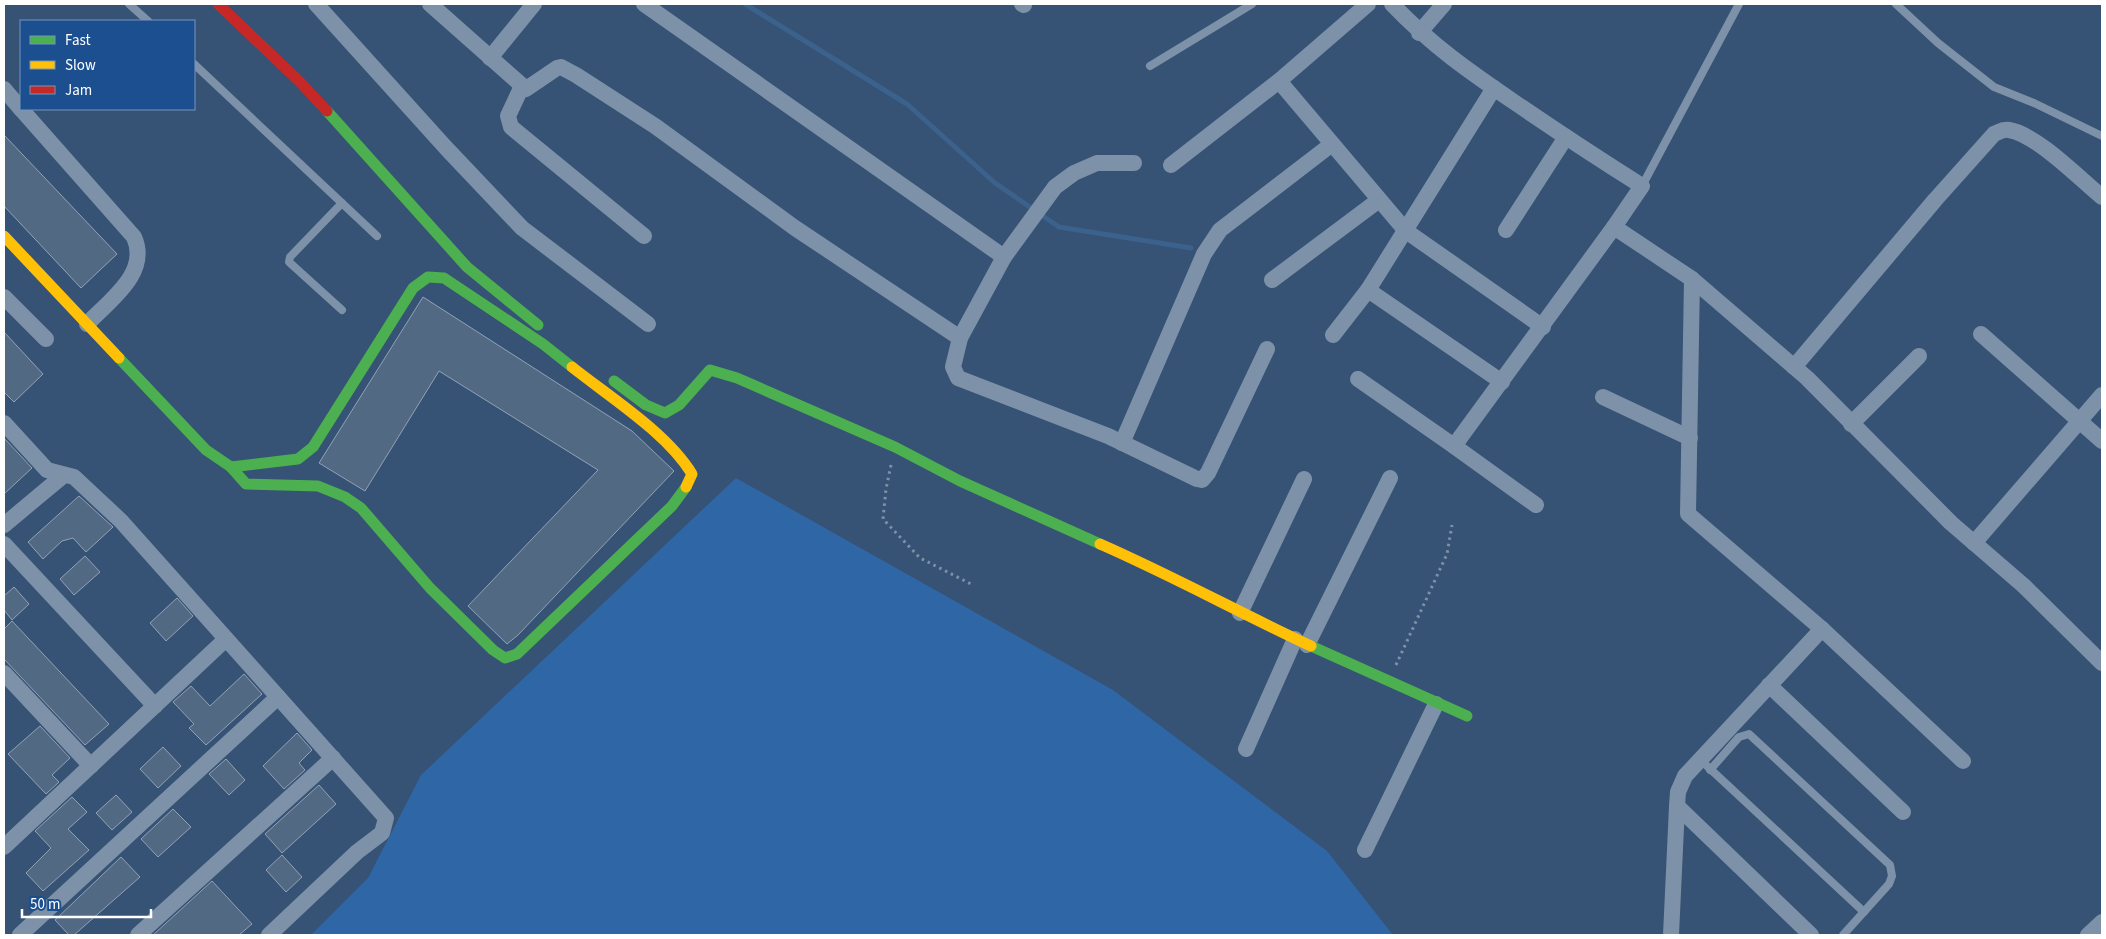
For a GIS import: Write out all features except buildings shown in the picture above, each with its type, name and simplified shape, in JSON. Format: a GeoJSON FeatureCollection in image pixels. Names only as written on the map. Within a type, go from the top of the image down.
{"type":"FeatureCollection","features":[{"type":"Feature","properties":{"kind":"street"},"geometry":{"type":"LineString","coordinates":[[218,4],[300,82],[467,267],[559,341]]}},
{"type":"Feature","properties":{"kind":"street"},"geometry":{"type":"LineString","coordinates":[[316,4],[447,149],[522,228],[648,324]]}},
{"type":"Feature","properties":{"kind":"street"},"geometry":{"type":"LineString","coordinates":[[430,4],[526,89],[561,67],[576,75],[654,126],[820,245],[960,338]]}},
{"type":"Feature","properties":{"kind":"street"},"geometry":{"type":"LineString","coordinates":[[490,58],[534,4]]}},
{"type":"Feature","properties":{"kind":"street"},"geometry":{"type":"LineString","coordinates":[[644,4],[1004,257]]}},
{"type":"Feature","properties":{"kind":"street"},"geometry":{"type":"LineString","coordinates":[[1171,165],[1279,81],[1368,4]]}},
{"type":"Feature","properties":{"kind":"street"},"geometry":{"type":"LineString","coordinates":[[1392,4],[1419,33],[1450,58],[1642,186],[1543,326],[1454,446]]}},
{"type":"Feature","properties":{"kind":"street"},"geometry":{"type":"LineString","coordinates":[[1419,33],[1444,4]]}},
{"type":"Feature","properties":{"kind":"street"},"geometry":{"type":"LineString","coordinates":[[1279,81],[1406,231],[1543,326]]}},
{"type":"Feature","properties":{"kind":"street"},"geometry":{"type":"LineString","coordinates":[[522,86],[508,116],[509,123],[514,131],[644,236]]}},
{"type":"Feature","properties":{"kind":"street"},"geometry":{"type":"LineString","coordinates":[[1333,334],[1368,290],[1494,88]]}},
{"type":"Feature","properties":{"kind":"street"},"geometry":{"type":"LineString","coordinates":[[4,89],[20,108]]}},
{"type":"Feature","properties":{"kind":"street"},"geometry":{"type":"LineString","coordinates":[[22,110],[134,236],[139,248],[139,260],[126,284],[86,324]]}},
{"type":"Feature","properties":{"kind":"street"},"geometry":{"type":"LineString","coordinates":[[1794,367],[1935,200],[1994,134],[2003,130],[2010,130],[2038,144],[2102,197]]}},
{"type":"Feature","properties":{"kind":"street"},"geometry":{"type":"LineString","coordinates":[[1506,230],[1566,137]]}},
{"type":"Feature","properties":{"kind":"street"},"geometry":{"type":"LineString","coordinates":[[1122,442],[1200,263],[1214,237],[1332,144]]}},
{"type":"Feature","properties":{"kind":"street"},"geometry":{"type":"LineString","coordinates":[[1134,163],[1097,163],[1074,173],[1054,187],[1004,257],[960,338],[953,367],[958,378],[1122,442],[1202,480],[1208,473],[1267,349]]}},
{"type":"Feature","properties":{"kind":"street"},"geometry":{"type":"LineString","coordinates":[[1272,280],[1379,200]]}},
{"type":"Feature","properties":{"kind":"street"},"geometry":{"type":"LineString","coordinates":[[1614,227],[1692,280],[1794,367],[1951,523],[2024,586],[2102,663]]}},
{"type":"Feature","properties":{"kind":"street"},"geometry":{"type":"LineString","coordinates":[[4,236],[206,450],[232,467],[246,484],[309,483],[326,486],[351,500],[361,508],[430,588],[493,650],[505,658],[517,654],[524,648],[672,506],[692,474],[681,456],[663,439],[543,344],[444,278],[428,277],[414,288],[401,306],[313,447],[298,459],[232,467]]}},
{"type":"Feature","properties":{"kind":"street"},"geometry":{"type":"LineString","coordinates":[[1692,280],[1688,514],[1822,629],[1963,761]]}},
{"type":"Feature","properties":{"kind":"street"},"geometry":{"type":"LineString","coordinates":[[1368,290],[1502,382]]}},
{"type":"Feature","properties":{"kind":"street"},"geometry":{"type":"LineString","coordinates":[[4,297],[46,338]]}},
{"type":"Feature","properties":{"kind":"street"},"geometry":{"type":"LineString","coordinates":[[1981,334],[2040,384],[2080,423],[2102,441]]}},
{"type":"Feature","properties":{"kind":"street"},"geometry":{"type":"LineString","coordinates":[[1851,424],[1919,356]]}},
{"type":"Feature","properties":{"kind":"street"},"geometry":{"type":"LineString","coordinates":[[606,376],[646,405],[665,413],[677,409],[690,395],[699,378],[710,370],[721,372],[895,447],[960,481],[1148,565],[1240,613],[1301,642],[1436,704],[1467,716]]}},
{"type":"Feature","properties":{"kind":"street"},"geometry":{"type":"LineString","coordinates":[[1358,379],[1536,505]]}},
{"type":"Feature","properties":{"kind":"street"},"geometry":{"type":"LineString","coordinates":[[1974,543],[2080,423],[2102,395]]}},
{"type":"Feature","properties":{"kind":"street"},"geometry":{"type":"LineString","coordinates":[[1603,397],[1690,438]]}},
{"type":"Feature","properties":{"kind":"street"},"geometry":{"type":"LineString","coordinates":[[4,424],[47,470],[74,477],[121,521],[386,818],[382,833],[357,852],[268,935]]}},
{"type":"Feature","properties":{"kind":"street"},"geometry":{"type":"LineString","coordinates":[[4,525],[64,475]]}},
{"type":"Feature","properties":{"kind":"street"},"geometry":{"type":"LineString","coordinates":[[1246,750],[1301,642],[1390,478]]}},
{"type":"Feature","properties":{"kind":"street"},"geometry":{"type":"LineString","coordinates":[[1240,613],[1304,479]]}},
{"type":"Feature","properties":{"kind":"street"},"geometry":{"type":"LineString","coordinates":[[4,544],[155,706]]}},
{"type":"Feature","properties":{"kind":"street"},"geometry":{"type":"LineString","coordinates":[[1685,935],[1672,929],[1677,806],[1680,784],[1705,765],[1730,738],[1769,686],[1822,629]]}},
{"type":"Feature","properties":{"kind":"street"},"geometry":{"type":"LineString","coordinates":[[6,840],[91,766],[226,639]]}},
{"type":"Feature","properties":{"kind":"street"},"geometry":{"type":"LineString","coordinates":[[4,673],[91,766]]}},
{"type":"Feature","properties":{"kind":"street"},"geometry":{"type":"LineString","coordinates":[[1769,686],[1903,812]]}},
{"type":"Feature","properties":{"kind":"street"},"geometry":{"type":"LineString","coordinates":[[20,935],[278,697]]}},
{"type":"Feature","properties":{"kind":"street"},"geometry":{"type":"LineString","coordinates":[[1365,850],[1436,704]]}},
{"type":"Feature","properties":{"kind":"street"},"geometry":{"type":"LineString","coordinates":[[138,935],[333,758]]}},
{"type":"Feature","properties":{"kind":"street"},"geometry":{"type":"LineString","coordinates":[[1677,806],[1811,935]]}},
{"type":"Feature","properties":{"kind":"street"},"geometry":{"type":"LineString","coordinates":[[2088,935],[2102,922]]}},
{"type":"Feature","properties":{"kind":"lane"},"geometry":{"type":"LineString","coordinates":[[129,4],[147,20]]}},
{"type":"Feature","properties":{"kind":"lane"},"geometry":{"type":"LineString","coordinates":[[1150,66],[1252,4]]}},
{"type":"Feature","properties":{"kind":"lane"},"geometry":{"type":"LineString","coordinates":[[1642,186],[1739,4]]}},
{"type":"Feature","properties":{"kind":"lane"},"geometry":{"type":"LineString","coordinates":[[1896,4],[1938,43],[1994,87],[2034,103],[2102,136]]}},
{"type":"Feature","properties":{"kind":"lane"},"geometry":{"type":"LineString","coordinates":[[195,65],[377,236]]}},
{"type":"Feature","properties":{"kind":"lane"},"geometry":{"type":"LineString","coordinates":[[342,203],[290,257],[289,262],[342,310]]}},
{"type":"Feature","properties":{"kind":"lane"},"geometry":{"type":"LineString","coordinates":[[1730,738],[1749,734],[1758,740],[1890,865],[1892,876],[1889,884],[1843,935]]}},
{"type":"Feature","properties":{"kind":"lane"},"geometry":{"type":"LineString","coordinates":[[1705,765],[1864,912]]}},
{"type":"Feature","properties":{"kind":"path"},"geometry":{"type":"LineString","coordinates":[[895,447],[886,489],[883,519],[920,558],[971,584]]}},
{"type":"Feature","properties":{"kind":"path"},"geometry":{"type":"LineString","coordinates":[[1395,685],[1396,668],[1402,648],[1447,554],[1452,525]]}},
{"type":"Feature","properties":{"kind":"shaded area"},"geometry":{"type":"Polygon","coordinates":[[[736,478],[1113,690],[1327,851],[1393,935],[311,935],[368,878],[421,775],[736,478]]]}},
{"type":"Feature","properties":{"kind":"waterway"},"geometry":{"type":"LineString","coordinates":[[745,4],[907,104],[995,183],[1059,227],[1191,248]]}},
{"type":"Feature","properties":{"kind":"traffic: fast"},"geometry":{"type":"LineString","coordinates":[[327,111],[467,267],[538,325]]}},
{"type":"Feature","properties":{"kind":"traffic: fast"},"geometry":{"type":"LineString","coordinates":[[119,358],[206,450],[231,467],[298,459],[313,447],[413,288],[428,277],[444,278],[543,344],[572,367]]}},
{"type":"Feature","properties":{"kind":"traffic: fast"},"geometry":{"type":"LineString","coordinates":[[614,381],[646,405],[665,413],[679,405],[710,370],[737,378],[895,447],[960,481],[1100,544]]}},
{"type":"Feature","properties":{"kind":"traffic: fast"},"geometry":{"type":"LineString","coordinates":[[231,467],[246,484],[318,486],[345,497],[361,508],[430,588],[493,650],[505,658],[517,654],[672,506],[686,487]]}},
{"type":"Feature","properties":{"kind":"traffic: fast"},"geometry":{"type":"LineString","coordinates":[[1311,646],[1467,716]]}},
{"type":"Feature","properties":{"kind":"traffic: slow"},"geometry":{"type":"LineString","coordinates":[[4,236],[119,358]]}},
{"type":"Feature","properties":{"kind":"traffic: slow"},"geometry":{"type":"LineString","coordinates":[[572,367],[637,417],[668,444],[692,474],[686,487]]}},
{"type":"Feature","properties":{"kind":"traffic: slow"},"geometry":{"type":"LineString","coordinates":[[1100,544],[1311,646]]}},
{"type":"Feature","properties":{"kind":"traffic: jam"},"geometry":{"type":"LineString","coordinates":[[218,4],[300,82],[327,111]]}}]}
